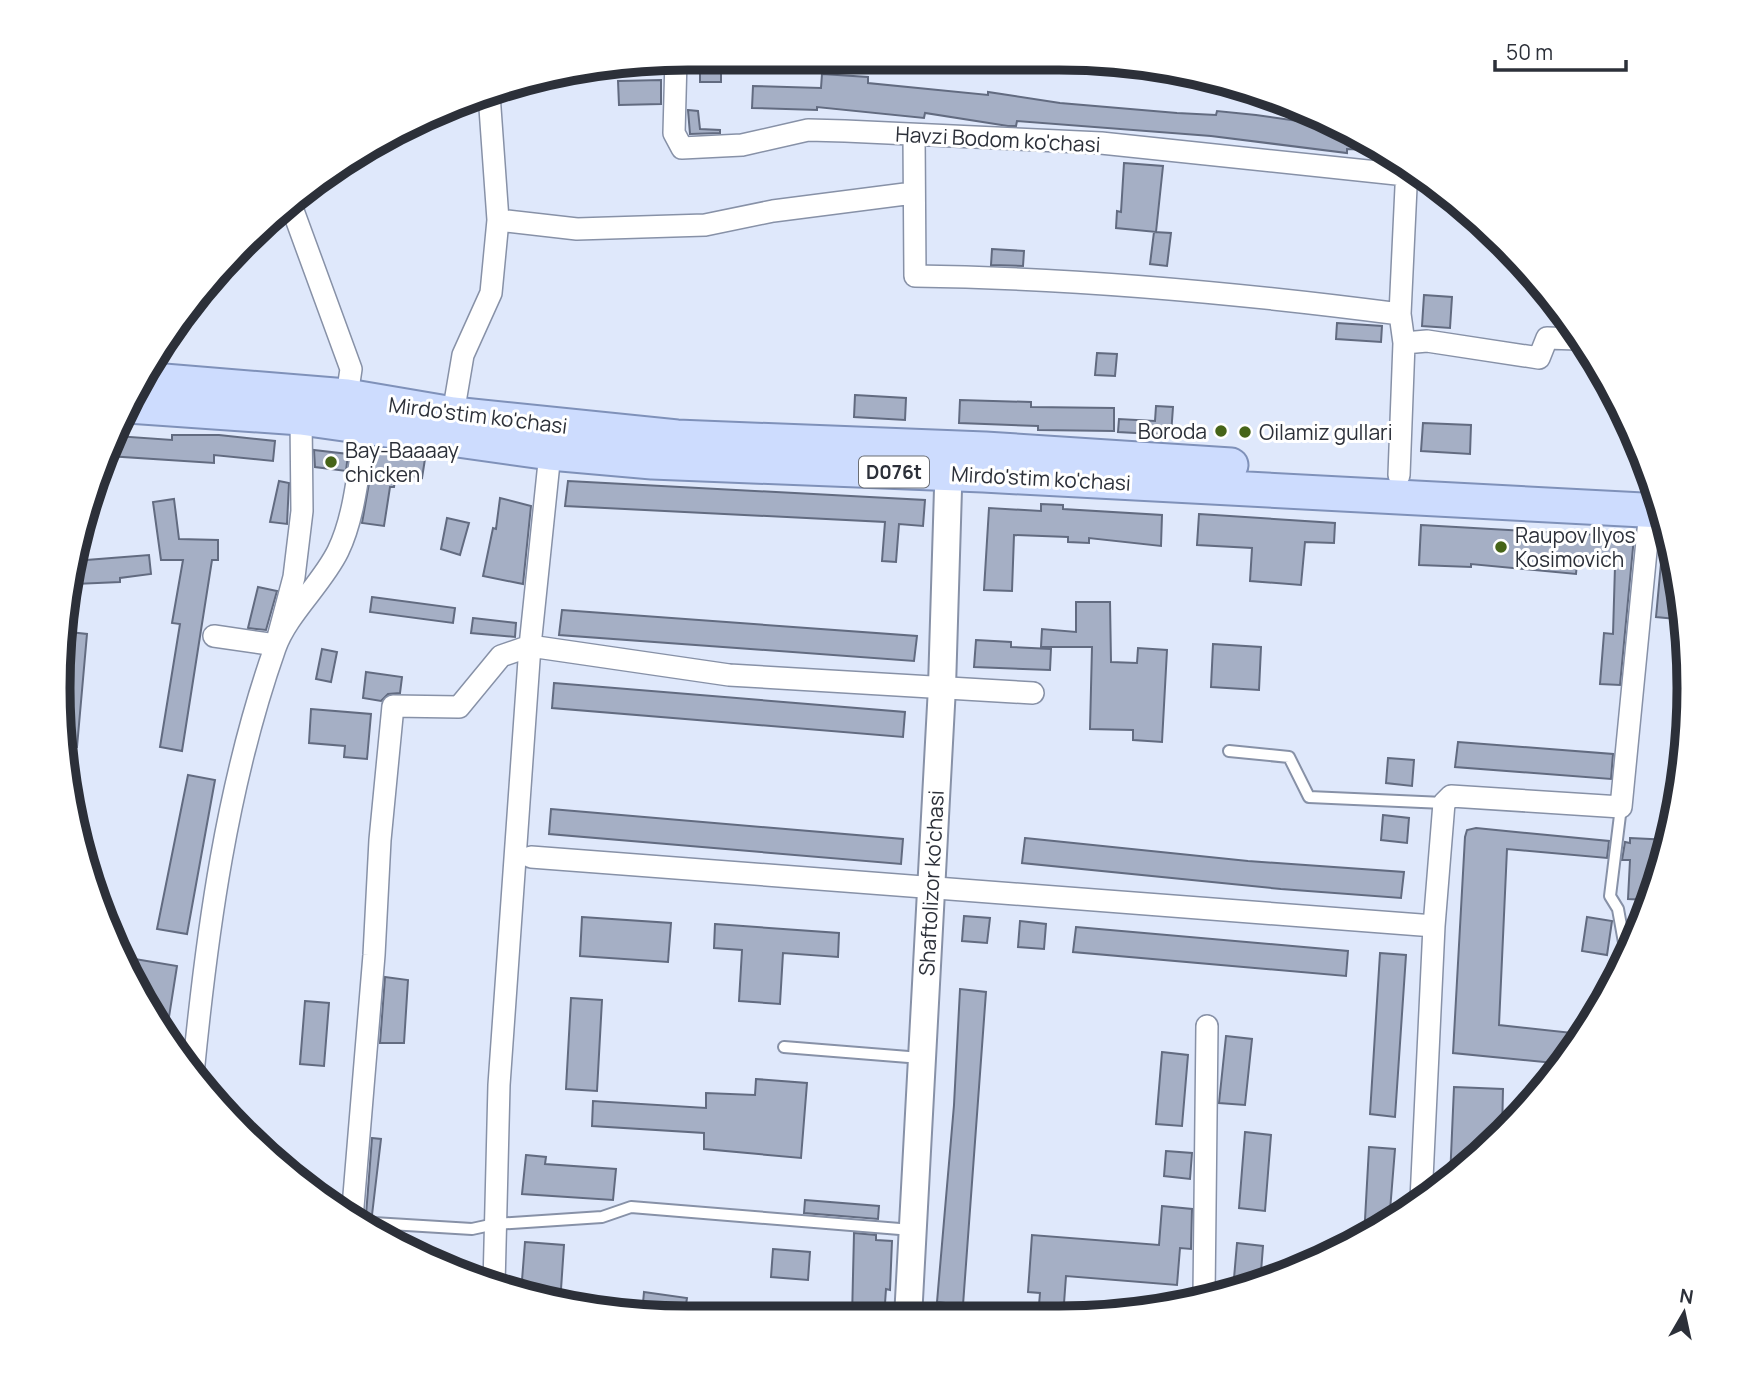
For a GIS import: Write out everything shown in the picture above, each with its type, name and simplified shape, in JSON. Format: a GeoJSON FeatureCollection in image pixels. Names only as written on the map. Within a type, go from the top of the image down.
{"type":"FeatureCollection","features":[{"type":"Feature","properties":{"kind":"main road","name":"Mirdo'stim ko'chasi"},"geometry":{"type":"LineString","coordinates":[[152,381],[550,453],[652,462],[949,461],[1399,475],[1648,502]]}},
{"type":"Feature","properties":{"kind":"main road","name":"Mirdo'stim ko'chasi"},"geometry":{"type":"LineString","coordinates":[[138,407],[301,418],[453,414],[949,461],[1648,503]]}},
{"type":"Feature","properties":{"kind":"street","name":"Havzi Bodom ko'chasi"},"geometry":{"type":"LineString","coordinates":[[676,70],[674,133],[682,148],[742,145],[808,130],[1101,143],[1394,169]]}},
{"type":"Feature","properties":{"kind":"street"},"geometry":{"type":"LineString","coordinates":[[453,414],[463,355],[491,293],[498,220],[490,103]]}},
{"type":"Feature","properties":{"kind":"street"},"geometry":{"type":"LineString","coordinates":[[914,135],[915,276],[1004,277],[1259,296],[1400,314]]}},
{"type":"Feature","properties":{"kind":"street","name":"Havzi Bodom ko'chasi"},"geometry":{"type":"LineString","coordinates":[[1399,475],[1404,343],[1400,314],[1407,177]]}},
{"type":"Feature","properties":{"kind":"street"},"geometry":{"type":"LineString","coordinates":[[498,220],[577,229],[705,225],[786,209],[913,193]]}},
{"type":"Feature","properties":{"kind":"street"},"geometry":{"type":"LineString","coordinates":[[276,645],[338,551],[349,517],[351,369],[294,213]]}},
{"type":"Feature","properties":{"kind":"street"},"geometry":{"type":"LineString","coordinates":[[1404,343],[1427,341],[1539,358],[1547,338],[1568,339]]}},
{"type":"Feature","properties":{"kind":"street"},"geometry":{"type":"LineString","coordinates":[[194,1059],[202,984],[234,794],[294,577],[302,511],[301,418]]}},
{"type":"Feature","properties":{"kind":"street"},"geometry":{"type":"LineString","coordinates":[[494,1275],[499,1085],[530,646],[550,453]]}},
{"type":"Feature","properties":{"kind":"street","name":"Shaftolizor ko'chasi"},"geometry":{"type":"LineString","coordinates":[[909,1306],[942,687],[949,461]]}},
{"type":"Feature","properties":{"kind":"street"},"geometry":{"type":"LineString","coordinates":[[1422,1188],[1434,926],[1444,803],[1451,796],[1621,807],[1654,521]]}},
{"type":"Feature","properties":{"kind":"street"},"geometry":{"type":"LineString","coordinates":[[214,636],[276,645]]}},
{"type":"Feature","properties":{"kind":"street"},"geometry":{"type":"LineString","coordinates":[[353,1207],[374,955],[380,841],[393,706],[459,707],[501,656],[530,646],[729,675],[1033,694]]}},
{"type":"Feature","properties":{"kind":"street"},"geometry":{"type":"LineString","coordinates":[[531,857],[1434,926]]}},
{"type":"Feature","properties":{"kind":"street"},"geometry":{"type":"LineString","coordinates":[[1204,1288],[1207,1026]]}},
{"type":"Feature","properties":{"kind":"lane"},"geometry":{"type":"LineString","coordinates":[[1229,751],[1289,757],[1309,797],[1444,803]]}},
{"type":"Feature","properties":{"kind":"lane"},"geometry":{"type":"LineString","coordinates":[[1621,807],[1610,897],[1618,909],[1623,939]]}},
{"type":"Feature","properties":{"kind":"lane"},"geometry":{"type":"LineString","coordinates":[[784,1046],[921,1058]]}},
{"type":"Feature","properties":{"kind":"lane"},"geometry":{"type":"LineString","coordinates":[[380,1223],[472,1229],[495,1224],[602,1217],[631,1208],[912,1230]]}},
{"type":"Feature","properties":{"kind":"building"},"geometry":{"type":"Polygon","coordinates":[[[700,70],[721,70],[721,82],[700,82],[700,70]]]}},
{"type":"Feature","properties":{"kind":"building"},"geometry":{"type":"Polygon","coordinates":[[[822,74],[868,77],[868,83],[988,95],[988,92],[1060,103],[1177,113],[1216,115],[1217,111],[1256,115],[1306,122],[1362,150],[1347,149],[1347,153],[1211,136],[1017,121],[1016,126],[1008,126],[925,113],[924,118],[817,107],[817,110],[752,108],[753,86],[821,88],[822,74]]]}},
{"type":"Feature","properties":{"kind":"building"},"geometry":{"type":"Polygon","coordinates":[[[661,80],[661,104],[619,105],[618,81],[661,80]]]}},
{"type":"Feature","properties":{"kind":"building"},"geometry":{"type":"Polygon","coordinates":[[[688,110],[698,111],[700,129],[720,130],[720,133],[690,134],[688,110]]]}},
{"type":"Feature","properties":{"kind":"building"},"geometry":{"type":"Polygon","coordinates":[[[1124,163],[1163,166],[1156,232],[1116,228],[1117,211],[1121,212],[1124,163]]]}},
{"type":"Feature","properties":{"kind":"building"},"geometry":{"type":"Polygon","coordinates":[[[1154,232],[1171,233],[1167,266],[1150,264],[1154,232]]]}},
{"type":"Feature","properties":{"kind":"building"},"geometry":{"type":"Polygon","coordinates":[[[992,249],[1024,251],[1023,266],[991,265],[992,249]]]}},
{"type":"Feature","properties":{"kind":"building"},"geometry":{"type":"Polygon","coordinates":[[[1424,295],[1452,297],[1450,328],[1422,326],[1424,295]]]}},
{"type":"Feature","properties":{"kind":"building"},"geometry":{"type":"Polygon","coordinates":[[[1337,323],[1382,326],[1381,342],[1336,339],[1337,323]]]}},
{"type":"Feature","properties":{"kind":"building"},"geometry":{"type":"Polygon","coordinates":[[[1097,353],[1117,354],[1115,376],[1095,375],[1097,353]]]}},
{"type":"Feature","properties":{"kind":"building"},"geometry":{"type":"Polygon","coordinates":[[[855,395],[906,398],[905,420],[854,417],[855,395]]]}},
{"type":"Feature","properties":{"kind":"building"},"geometry":{"type":"Polygon","coordinates":[[[960,400],[1031,402],[1031,407],[1114,408],[1114,431],[1038,430],[1038,426],[959,423],[960,400]]]}},
{"type":"Feature","properties":{"kind":"building"},"geometry":{"type":"Polygon","coordinates":[[[1156,406],[1173,407],[1171,435],[1118,432],[1119,419],[1155,421],[1156,406]]]}},
{"type":"Feature","properties":{"kind":"building"},"geometry":{"type":"Polygon","coordinates":[[[1423,423],[1471,425],[1470,454],[1421,451],[1423,423]]]}},
{"type":"Feature","properties":{"kind":"building"},"geometry":{"type":"Polygon","coordinates":[[[172,435],[219,435],[275,441],[273,461],[214,455],[214,463],[115,456],[124,437],[172,440],[172,435]]]}},
{"type":"Feature","properties":{"kind":"building"},"geometry":{"type":"Polygon","coordinates":[[[375,449],[425,459],[422,478],[396,473],[394,487],[390,487],[384,526],[362,523],[375,449]]]}},
{"type":"Feature","properties":{"kind":"building"},"geometry":{"type":"Polygon","coordinates":[[[314,450],[348,454],[346,471],[315,467],[314,450]]]}},
{"type":"Feature","properties":{"kind":"building"},"geometry":{"type":"Polygon","coordinates":[[[279,481],[289,483],[287,524],[270,522],[279,481]]]}},
{"type":"Feature","properties":{"kind":"building"},"geometry":{"type":"Polygon","coordinates":[[[568,481],[925,500],[923,526],[899,524],[896,562],[882,561],[885,522],[565,506],[568,481]]]}},
{"type":"Feature","properties":{"kind":"building"},"geometry":{"type":"Polygon","coordinates":[[[500,498],[531,506],[523,584],[483,576],[493,528],[496,529],[500,498]]]}},
{"type":"Feature","properties":{"kind":"building"},"geometry":{"type":"Polygon","coordinates":[[[174,499],[179,539],[218,540],[218,560],[212,560],[182,751],[160,747],[180,624],[172,623],[183,560],[161,560],[153,502],[174,499]]]}},
{"type":"Feature","properties":{"kind":"building"},"geometry":{"type":"Polygon","coordinates":[[[1041,504],[1063,505],[1063,509],[1162,515],[1161,546],[1089,538],[1089,543],[1068,542],[1068,537],[1014,535],[1012,591],[984,590],[989,508],[1041,511],[1041,504]]]}},
{"type":"Feature","properties":{"kind":"building"},"geometry":{"type":"Polygon","coordinates":[[[1199,514],[1335,523],[1334,543],[1305,542],[1301,585],[1250,581],[1252,548],[1197,545],[1199,514]]]}},
{"type":"Feature","properties":{"kind":"building"},"geometry":{"type":"Polygon","coordinates":[[[447,518],[469,523],[460,555],[441,549],[447,518]]]}},
{"type":"Feature","properties":{"kind":"building"},"geometry":{"type":"Polygon","coordinates":[[[1421,525],[1634,537],[1620,685],[1600,684],[1604,633],[1613,634],[1615,566],[1577,563],[1576,574],[1471,564],[1471,567],[1419,565],[1421,525]]]}},
{"type":"Feature","properties":{"kind":"building"},"geometry":{"type":"Polygon","coordinates":[[[1662,554],[1673,619],[1656,617],[1662,554]]]}},
{"type":"Feature","properties":{"kind":"building"},"geometry":{"type":"Polygon","coordinates":[[[149,555],[151,574],[120,578],[120,582],[79,584],[84,560],[149,555]]]}},
{"type":"Feature","properties":{"kind":"building"},"geometry":{"type":"Polygon","coordinates":[[[258,587],[277,591],[266,630],[248,628],[258,587]]]}},
{"type":"Feature","properties":{"kind":"building"},"geometry":{"type":"Polygon","coordinates":[[[372,597],[455,608],[453,623],[370,612],[372,597]]]}},
{"type":"Feature","properties":{"kind":"building"},"geometry":{"type":"Polygon","coordinates":[[[1076,602],[1110,602],[1111,662],[1137,663],[1138,648],[1167,650],[1162,742],[1133,740],[1133,730],[1090,729],[1092,647],[1041,647],[1042,629],[1076,632],[1076,602]]]}},
{"type":"Feature","properties":{"kind":"building"},"geometry":{"type":"Polygon","coordinates":[[[562,610],[917,636],[914,661],[559,635],[562,610]]]}},
{"type":"Feature","properties":{"kind":"building"},"geometry":{"type":"Polygon","coordinates":[[[473,618],[516,623],[515,637],[471,633],[473,618]]]}},
{"type":"Feature","properties":{"kind":"building"},"geometry":{"type":"Polygon","coordinates":[[[73,632],[87,634],[77,747],[73,747],[71,728],[73,632]]]}},
{"type":"Feature","properties":{"kind":"building"},"geometry":{"type":"Polygon","coordinates":[[[976,640],[1011,642],[1011,647],[1051,649],[1050,670],[974,667],[976,640]]]}},
{"type":"Feature","properties":{"kind":"building"},"geometry":{"type":"Polygon","coordinates":[[[1213,644],[1261,647],[1259,690],[1211,687],[1213,644]]]}},
{"type":"Feature","properties":{"kind":"building"},"geometry":{"type":"Polygon","coordinates":[[[322,649],[337,652],[331,682],[316,679],[322,649]]]}},
{"type":"Feature","properties":{"kind":"building"},"geometry":{"type":"Polygon","coordinates":[[[366,672],[402,677],[400,693],[388,694],[381,701],[363,698],[366,672]]]}},
{"type":"Feature","properties":{"kind":"building"},"geometry":{"type":"Polygon","coordinates":[[[554,683],[905,712],[903,737],[552,708],[554,683]]]}},
{"type":"Feature","properties":{"kind":"building"},"geometry":{"type":"Polygon","coordinates":[[[311,709],[371,714],[367,759],[344,757],[345,746],[309,743],[311,709]]]}},
{"type":"Feature","properties":{"kind":"building"},"geometry":{"type":"Polygon","coordinates":[[[1458,742],[1613,754],[1611,779],[1455,767],[1458,742]]]}},
{"type":"Feature","properties":{"kind":"building"},"geometry":{"type":"Polygon","coordinates":[[[1388,758],[1414,760],[1412,786],[1386,783],[1388,758]]]}},
{"type":"Feature","properties":{"kind":"building"},"geometry":{"type":"Polygon","coordinates":[[[188,775],[215,780],[187,934],[157,929],[188,775]]]}},
{"type":"Feature","properties":{"kind":"building"},"geometry":{"type":"Polygon","coordinates":[[[551,809],[903,839],[901,864],[549,834],[551,809]]]}},
{"type":"Feature","properties":{"kind":"building"},"geometry":{"type":"Polygon","coordinates":[[[1383,815],[1409,818],[1407,843],[1381,840],[1383,815]]]}},
{"type":"Feature","properties":{"kind":"building"},"geometry":{"type":"Polygon","coordinates":[[[1476,828],[1609,841],[1607,858],[1507,849],[1499,1025],[1572,1033],[1550,1063],[1453,1053],[1467,830],[1476,828]]]}},
{"type":"Feature","properties":{"kind":"building"},"geometry":{"type":"Polygon","coordinates":[[[1025,838],[1248,861],[1404,872],[1401,898],[1022,863],[1025,838]]]}},
{"type":"Feature","properties":{"kind":"building"},"geometry":{"type":"Polygon","coordinates":[[[1630,838],[1658,839],[1639,900],[1628,899],[1630,860],[1622,860],[1625,842],[1630,843],[1630,838]]]}},
{"type":"Feature","properties":{"kind":"building"},"geometry":{"type":"Polygon","coordinates":[[[964,916],[990,918],[987,943],[962,941],[964,916]]]}},
{"type":"Feature","properties":{"kind":"building"},"geometry":{"type":"Polygon","coordinates":[[[582,917],[671,923],[668,962],[580,956],[582,917]]]}},
{"type":"Feature","properties":{"kind":"building"},"geometry":{"type":"Polygon","coordinates":[[[1587,917],[1612,921],[1607,955],[1582,951],[1587,917]]]}},
{"type":"Feature","properties":{"kind":"building"},"geometry":{"type":"Polygon","coordinates":[[[1020,921],[1046,924],[1044,949],[1018,947],[1020,921]]]}},
{"type":"Feature","properties":{"kind":"building"},"geometry":{"type":"Polygon","coordinates":[[[715,924],[839,933],[838,957],[783,953],[780,1004],[739,1001],[742,950],[714,948],[715,924]]]}},
{"type":"Feature","properties":{"kind":"building"},"geometry":{"type":"Polygon","coordinates":[[[1076,927],[1348,951],[1346,976],[1073,952],[1076,927]]]}},
{"type":"Feature","properties":{"kind":"building"},"geometry":{"type":"Polygon","coordinates":[[[1380,953],[1406,955],[1395,1117],[1370,1114],[1380,953]]]}},
{"type":"Feature","properties":{"kind":"building"},"geometry":{"type":"Polygon","coordinates":[[[133,959],[177,966],[168,1022],[133,959]]]}},
{"type":"Feature","properties":{"kind":"building"},"geometry":{"type":"Polygon","coordinates":[[[385,977],[408,980],[404,1043],[380,1043],[385,977]]]}},
{"type":"Feature","properties":{"kind":"building"},"geometry":{"type":"Polygon","coordinates":[[[960,989],[986,992],[963,1305],[937,1302],[954,1105],[960,989]]]}},
{"type":"Feature","properties":{"kind":"building"},"geometry":{"type":"Polygon","coordinates":[[[571,998],[602,1000],[597,1091],[566,1089],[571,998]]]}},
{"type":"Feature","properties":{"kind":"building"},"geometry":{"type":"Polygon","coordinates":[[[305,1001],[329,1003],[324,1066],[300,1064],[305,1001]]]}},
{"type":"Feature","properties":{"kind":"building"},"geometry":{"type":"Polygon","coordinates":[[[1226,1036],[1252,1039],[1245,1105],[1219,1103],[1226,1036]]]}},
{"type":"Feature","properties":{"kind":"building"},"geometry":{"type":"Polygon","coordinates":[[[1162,1052],[1188,1055],[1182,1126],[1156,1124],[1162,1052]]]}},
{"type":"Feature","properties":{"kind":"building"},"geometry":{"type":"Polygon","coordinates":[[[756,1079],[807,1083],[801,1158],[704,1149],[704,1133],[592,1126],[593,1101],[706,1108],[706,1093],[755,1095],[756,1079]]]}},
{"type":"Feature","properties":{"kind":"building"},"geometry":{"type":"Polygon","coordinates":[[[1454,1087],[1503,1089],[1502,1118],[1451,1165],[1454,1087]]]}},
{"type":"Feature","properties":{"kind":"building"},"geometry":{"type":"Polygon","coordinates":[[[1245,1132],[1271,1135],[1265,1211],[1239,1208],[1245,1132]]]}},
{"type":"Feature","properties":{"kind":"building"},"geometry":{"type":"Polygon","coordinates":[[[372,1138],[381,1139],[372,1215],[366,1215],[372,1138]]]}},
{"type":"Feature","properties":{"kind":"building"},"geometry":{"type":"Polygon","coordinates":[[[1369,1147],[1395,1149],[1390,1209],[1365,1225],[1369,1147]]]}},
{"type":"Feature","properties":{"kind":"building"},"geometry":{"type":"Polygon","coordinates":[[[1166,1151],[1192,1153],[1190,1179],[1164,1176],[1166,1151]]]}},
{"type":"Feature","properties":{"kind":"building"},"geometry":{"type":"Polygon","coordinates":[[[526,1155],[546,1157],[545,1164],[616,1169],[613,1200],[522,1194],[526,1155]]]}},
{"type":"Feature","properties":{"kind":"building"},"geometry":{"type":"Polygon","coordinates":[[[805,1200],[879,1206],[878,1219],[804,1213],[805,1200]]]}},
{"type":"Feature","properties":{"kind":"building"},"geometry":{"type":"Polygon","coordinates":[[[1162,1206],[1192,1209],[1191,1249],[1180,1248],[1177,1285],[1066,1276],[1064,1306],[1039,1306],[1040,1293],[1028,1292],[1032,1235],[1159,1245],[1162,1206]]]}},
{"type":"Feature","properties":{"kind":"building"},"geometry":{"type":"Polygon","coordinates":[[[854,1233],[876,1235],[876,1240],[892,1241],[890,1290],[886,1289],[885,1306],[852,1306],[854,1233]]]}},
{"type":"Feature","properties":{"kind":"building"},"geometry":{"type":"Polygon","coordinates":[[[525,1242],[564,1245],[561,1293],[522,1283],[525,1242]]]}},
{"type":"Feature","properties":{"kind":"building"},"geometry":{"type":"Polygon","coordinates":[[[1237,1243],[1263,1246],[1261,1272],[1234,1280],[1237,1243]]]}},
{"type":"Feature","properties":{"kind":"building"},"geometry":{"type":"Polygon","coordinates":[[[773,1249],[810,1252],[808,1280],[771,1277],[773,1249]]]}},
{"type":"Feature","properties":{"kind":"building"},"geometry":{"type":"Polygon","coordinates":[[[644,1292],[687,1298],[686,1306],[643,1304],[644,1292]]]}},
{"type":"Feature","properties":{"kind":"place","name":"Boroda"},"geometry":{"type":"Point","coordinates":[1221,431]}},
{"type":"Feature","properties":{"kind":"place","name":"Oilamiz gullari"},"geometry":{"type":"Point","coordinates":[1245,432]}},
{"type":"Feature","properties":{"kind":"place","name":"Bay-Baaaay chicken"},"geometry":{"type":"Point","coordinates":[331,462]}},
{"type":"Feature","properties":{"kind":"place","name":"Raupov Ilyos Kosimovich"},"geometry":{"type":"Point","coordinates":[1501,547]}}]}
